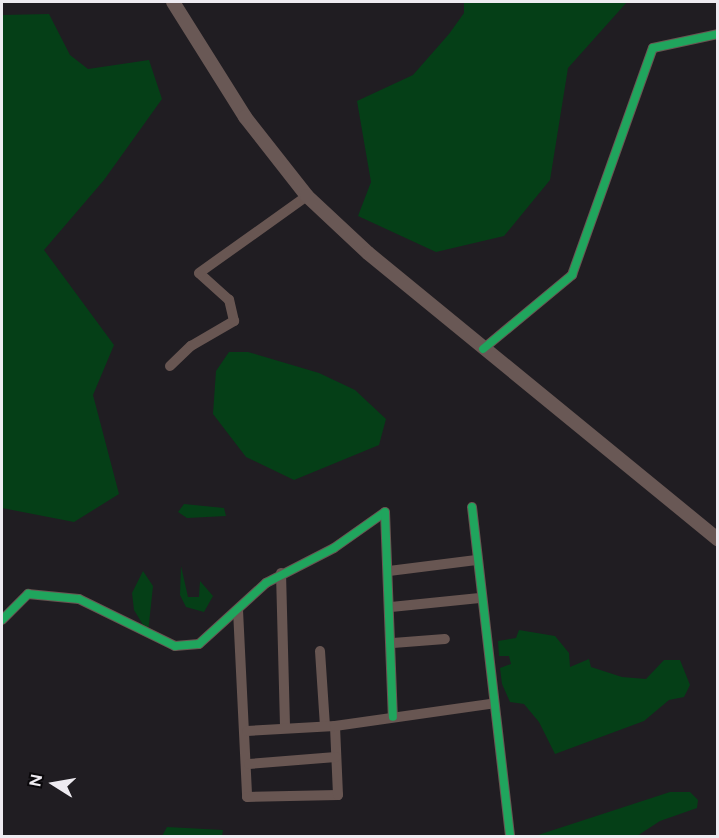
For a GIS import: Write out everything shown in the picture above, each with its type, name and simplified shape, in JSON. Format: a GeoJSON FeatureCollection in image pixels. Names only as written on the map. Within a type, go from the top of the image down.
{"type":"FeatureCollection","features":[{"type":"Feature","properties":{"kind":"main road"},"geometry":{"type":"LineString","coordinates":[[173,2],[245,117],[307,196],[483,349],[717,539]]}},
{"type":"Feature","properties":{"kind":"street"},"geometry":{"type":"LineString","coordinates":[[483,349],[572,275],[653,48],[717,34]]}},
{"type":"Feature","properties":{"kind":"street"},"geometry":{"type":"LineString","coordinates":[[170,366],[191,346],[234,321],[229,300],[199,273],[307,196]]}},
{"type":"Feature","properties":{"kind":"street"},"geometry":{"type":"LineString","coordinates":[[472,507],[490,704],[510,837]]}},
{"type":"Feature","properties":{"kind":"street"},"geometry":{"type":"LineString","coordinates":[[2,620],[28,594],[79,599],[180,647],[209,638],[281,573],[334,548],[385,512],[393,643],[393,717]]}},
{"type":"Feature","properties":{"kind":"street"},"geometry":{"type":"LineString","coordinates":[[389,571],[476,560]]}},
{"type":"Feature","properties":{"kind":"street"},"geometry":{"type":"LineString","coordinates":[[281,573],[285,728]]}},
{"type":"Feature","properties":{"kind":"street"},"geometry":{"type":"LineString","coordinates":[[391,607],[480,598]]}},
{"type":"Feature","properties":{"kind":"street"},"geometry":{"type":"LineString","coordinates":[[238,610],[249,764],[247,797],[292,800],[338,795],[336,757],[320,651]]}},
{"type":"Feature","properties":{"kind":"street"},"geometry":{"type":"LineString","coordinates":[[393,643],[445,639]]}},
{"type":"Feature","properties":{"kind":"street"},"geometry":{"type":"LineString","coordinates":[[247,731],[330,726],[490,704]]}},
{"type":"Feature","properties":{"kind":"street"},"geometry":{"type":"LineString","coordinates":[[249,764],[336,757]]}},
{"type":"Feature","properties":{"kind":"green space"},"geometry":{"type":"Polygon","coordinates":[[[464,2],[627,2],[568,68],[550,180],[504,236],[436,252],[358,216],[371,182],[357,101],[413,75],[464,13],[464,2]]]}},
{"type":"Feature","properties":{"kind":"green space"},"geometry":{"type":"Polygon","coordinates":[[[49,14],[70,55],[88,69],[149,60],[162,99],[104,180],[44,250],[114,345],[93,395],[119,494],[74,522],[2,508],[2,15],[49,14]]]}},
{"type":"Feature","properties":{"kind":"green space"},"geometry":{"type":"Polygon","coordinates":[[[229,352],[248,352],[319,373],[355,390],[386,419],[379,445],[294,480],[246,457],[213,414],[216,371],[229,352]]]}},
{"type":"Feature","properties":{"kind":"green space"},"geometry":{"type":"Polygon","coordinates":[[[184,504],[224,508],[226,516],[187,518],[178,512],[184,504]]]}},
{"type":"Feature","properties":{"kind":"green space"},"geometry":{"type":"Polygon","coordinates":[[[181,566],[188,597],[199,597],[200,581],[213,596],[204,612],[186,607],[180,595],[181,566]]]}},
{"type":"Feature","properties":{"kind":"green space"},"geometry":{"type":"Polygon","coordinates":[[[143,571],[153,586],[148,633],[134,610],[132,593],[143,571]]]}},
{"type":"Feature","properties":{"kind":"green space"},"geometry":{"type":"Polygon","coordinates":[[[519,630],[555,636],[569,653],[570,667],[589,659],[591,667],[622,677],[646,679],[664,660],[680,660],[690,685],[684,697],[669,700],[644,721],[555,754],[539,722],[524,704],[510,702],[502,684],[500,668],[511,664],[509,656],[499,656],[498,641],[516,638],[519,630]]]}},
{"type":"Feature","properties":{"kind":"green space"},"geometry":{"type":"Polygon","coordinates":[[[670,792],[690,792],[698,800],[697,808],[660,821],[637,836],[535,836],[670,792]]]}},
{"type":"Feature","properties":{"kind":"green space"},"geometry":{"type":"Polygon","coordinates":[[[167,827],[223,830],[222,836],[162,836],[167,827]]]}},
{"type":"Feature","properties":{"kind":"cycle path"},"geometry":{"type":"LineString","coordinates":[[483,349],[572,275],[653,48],[718,34]]}},
{"type":"Feature","properties":{"kind":"cycle path"},"geometry":{"type":"LineString","coordinates":[[472,507],[510,836]]}},
{"type":"Feature","properties":{"kind":"cycle path"},"geometry":{"type":"LineString","coordinates":[[2,620],[28,594],[79,599],[175,646],[199,644],[266,583],[334,548],[385,512],[393,717]]}}]}
